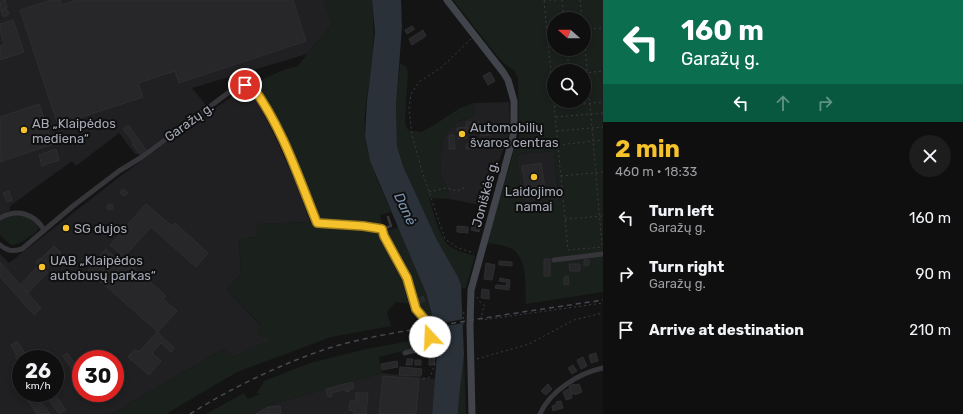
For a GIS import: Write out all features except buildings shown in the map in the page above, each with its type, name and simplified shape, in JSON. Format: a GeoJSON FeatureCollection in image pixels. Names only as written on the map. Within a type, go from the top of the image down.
{"type":"FeatureCollection","features":[{"type":"Feature","properties":{"kind":"main road","name":"Joniškės g."},"geometry":{"type":"LineString","coordinates":[[447,0],[504,72],[514,101],[514,129],[512,140],[471,290],[472,414]]}},
{"type":"Feature","properties":{"kind":"street","name":"Garažų g."},"geometry":{"type":"LineString","coordinates":[[0,244],[6,250],[14,251],[22,249],[73,206],[119,171],[142,157],[232,90],[245,85],[252,86],[272,119],[291,158],[317,223],[363,226],[382,229]]}},
{"type":"Feature","properties":{"kind":"street"},"geometry":{"type":"LineString","coordinates":[[0,218],[11,212],[23,214],[36,219],[44,230]]}},
{"type":"Feature","properties":{"kind":"street"},"geometry":{"type":"LineString","coordinates":[[382,229],[384,236],[407,278],[416,309],[427,322],[430,336],[428,345],[424,348],[405,353]]}},
{"type":"Feature","properties":{"kind":"street"},"geometry":{"type":"LineString","coordinates":[[554,260],[603,254]]}},
{"type":"Feature","properties":{"kind":"street"},"geometry":{"type":"LineString","coordinates":[[540,414],[546,403],[559,390],[594,370],[603,368]]}},
{"type":"Feature","properties":{"kind":"lane"},"geometry":{"type":"LineString","coordinates":[[382,229],[391,226],[388,217]]}},
{"type":"Feature","properties":{"kind":"path"},"geometry":{"type":"LineString","coordinates":[[547,33],[544,0],[556,0]]}},
{"type":"Feature","properties":{"kind":"path"},"geometry":{"type":"LineString","coordinates":[[562,0],[563,12]]}},
{"type":"Feature","properties":{"kind":"path"},"geometry":{"type":"LineString","coordinates":[[580,0],[581,12]]}},
{"type":"Feature","properties":{"kind":"path"},"geometry":{"type":"LineString","coordinates":[[591,29],[603,28]]}},
{"type":"Feature","properties":{"kind":"path"},"geometry":{"type":"LineString","coordinates":[[472,38],[442,67],[419,82],[411,94],[409,122],[421,168],[445,239],[458,248],[476,254]]}},
{"type":"Feature","properties":{"kind":"path"},"geometry":{"type":"LineString","coordinates":[[591,72],[603,71]]}},
{"type":"Feature","properties":{"kind":"path"},"geometry":{"type":"LineString","coordinates":[[591,103],[603,102]]}},
{"type":"Feature","properties":{"kind":"path"},"geometry":{"type":"LineString","coordinates":[[554,108],[568,250],[602,247],[590,108]]}},
{"type":"Feature","properties":{"kind":"path"},"geometry":{"type":"LineString","coordinates":[[555,117],[603,113]]}},
{"type":"Feature","properties":{"kind":"path"},"geometry":{"type":"LineString","coordinates":[[556,131],[603,127]]}},
{"type":"Feature","properties":{"kind":"path"},"geometry":{"type":"LineString","coordinates":[[558,145],[603,140]]}},
{"type":"Feature","properties":{"kind":"path"},"geometry":{"type":"LineString","coordinates":[[561,176],[603,172]]}},
{"type":"Feature","properties":{"kind":"path"},"geometry":{"type":"LineString","coordinates":[[429,192],[446,188],[458,191],[464,188],[465,185]]}},
{"type":"Feature","properties":{"kind":"path"},"geometry":{"type":"LineString","coordinates":[[565,219],[603,216]]}},
{"type":"Feature","properties":{"kind":"path"},"geometry":{"type":"LineString","coordinates":[[476,294],[480,302],[485,306],[482,312],[482,320],[603,303]]}},
{"type":"Feature","properties":{"kind":"path"},"geometry":{"type":"LineString","coordinates":[[471,361],[529,344],[574,320],[603,313]]}},
{"type":"Feature","properties":{"kind":"path"},"geometry":{"type":"LineString","coordinates":[[424,379],[430,377],[435,365],[435,354],[430,336]]}},
{"type":"Feature","properties":{"kind":"shaded area"},"geometry":{"type":"Polygon","coordinates":[[[0,0],[324,0],[332,25],[307,54],[192,88],[206,105],[141,155],[135,154],[119,133],[76,166],[72,161],[10,206],[10,210],[0,215],[0,0]]]}},
{"type":"Feature","properties":{"kind":"shaded area"},"geometry":{"type":"Polygon","coordinates":[[[324,0],[372,0],[373,53],[366,103],[365,137],[372,166],[391,212],[380,215],[382,225],[318,220],[270,110],[260,92],[253,84],[283,70],[298,66],[332,25],[324,0]]]}},
{"type":"Feature","properties":{"kind":"shaded area"},"geometry":{"type":"Polygon","coordinates":[[[453,0],[603,0],[603,292],[526,304],[525,274],[521,259],[512,249],[487,243],[514,146],[519,137],[518,79],[514,70],[506,65],[453,0]],[[554,151],[518,155],[517,159],[521,197],[526,203],[549,199],[553,194],[558,192],[554,151]]]}},
{"type":"Feature","properties":{"kind":"shaded area"},"geometry":{"type":"Polygon","coordinates":[[[400,63],[406,67],[408,72],[405,120],[408,130],[421,132],[460,108],[473,103],[474,116],[457,122],[445,135],[442,143],[440,175],[448,190],[450,199],[429,198],[439,229],[448,245],[457,250],[475,256],[466,288],[460,289],[461,285],[458,277],[437,240],[403,166],[397,146],[396,105],[400,63]]]}},
{"type":"Feature","properties":{"kind":"shaded area"},"geometry":{"type":"Polygon","coordinates":[[[243,89],[252,93],[270,126],[297,185],[310,222],[258,224],[257,237],[239,239],[241,274],[227,290],[274,339],[233,357],[223,349],[112,414],[0,414],[0,254],[9,263],[118,178],[243,89]]]}},
{"type":"Feature","properties":{"kind":"shaded area"},"geometry":{"type":"Polygon","coordinates":[[[509,102],[509,135],[485,200],[485,206],[450,199],[448,190],[440,175],[442,143],[445,135],[457,122],[474,116],[473,103],[509,102]]]}},
{"type":"Feature","properties":{"kind":"shaded area"},"geometry":{"type":"Polygon","coordinates":[[[554,151],[558,193],[549,199],[526,203],[521,197],[517,159],[518,155],[554,151]]]}},
{"type":"Feature","properties":{"kind":"shaded area"},"geometry":{"type":"Polygon","coordinates":[[[13,214],[28,217],[38,225],[38,230],[29,237],[11,245],[0,235],[0,220],[13,214]]]}},
{"type":"Feature","properties":{"kind":"shaded area"},"geometry":{"type":"Polygon","coordinates":[[[310,222],[313,225],[377,231],[398,266],[411,304],[396,302],[387,312],[391,326],[331,337],[237,372],[166,414],[112,414],[223,349],[233,357],[273,339],[259,336],[256,332],[262,326],[227,290],[241,274],[239,238],[257,237],[258,224],[310,222]]]}},
{"type":"Feature","properties":{"kind":"shaded area"},"geometry":{"type":"Polygon","coordinates":[[[399,227],[426,293],[433,321],[428,320],[419,309],[403,264],[385,231],[399,227]]]}},
{"type":"Feature","properties":{"kind":"shaded area"},"geometry":{"type":"Polygon","coordinates":[[[421,339],[425,341],[420,347],[379,357],[382,373],[269,405],[251,414],[206,414],[244,393],[248,399],[260,394],[257,393],[264,381],[310,363],[366,349],[421,339]]]}},
{"type":"Feature","properties":{"kind":"shaded area"},"geometry":{"type":"Polygon","coordinates":[[[464,355],[466,414],[458,414],[459,398],[464,355]]]}},
{"type":"Feature","properties":{"kind":"shaded area"},"geometry":{"type":"Polygon","coordinates":[[[382,373],[435,379],[432,414],[251,414],[269,405],[382,373]]]}},
{"type":"Feature","properties":{"kind":"water","name":"Danė"},"geometry":{"type":"Polygon","coordinates":[[[372,0],[401,0],[402,27],[396,105],[397,146],[403,166],[437,240],[461,285],[464,355],[458,414],[432,414],[437,354],[431,311],[426,293],[370,161],[365,136],[367,101],[375,32],[372,0]]]}},
{"type":"Feature","properties":{"kind":"pier"},"geometry":{"type":"Polygon","coordinates":[[[464,319],[464,323],[432,328],[432,325],[464,319]]]}},
{"type":"Feature","properties":{"kind":"railway"},"geometry":{"type":"LineString","coordinates":[[190,414],[258,377],[312,354],[343,344],[371,337],[603,300]]}},
{"type":"Feature","properties":{"kind":"place","name":"AB „Klaipėdos mediena“"},"geometry":{"type":"Point","coordinates":[24,130]}},
{"type":"Feature","properties":{"kind":"place","name":"Automobilių švaros centras"},"geometry":{"type":"Point","coordinates":[462,134]}},
{"type":"Feature","properties":{"kind":"place","name":"Laidojimo namai"},"geometry":{"type":"Point","coordinates":[534,177]}},
{"type":"Feature","properties":{"kind":"place","name":"SG dujos"},"geometry":{"type":"Point","coordinates":[66,228]}},
{"type":"Feature","properties":{"kind":"place","name":"UAB „Klaipėdos autobusų parkas“"},"geometry":{"type":"Point","coordinates":[42,267]}},
{"type":"Feature","properties":{"kind":"route"},"geometry":{"type":"LineString","coordinates":[[245,85],[252,86],[272,119],[291,158],[317,223],[363,226],[382,229],[384,236],[407,278],[416,309],[427,322],[430,337]]}}]}
